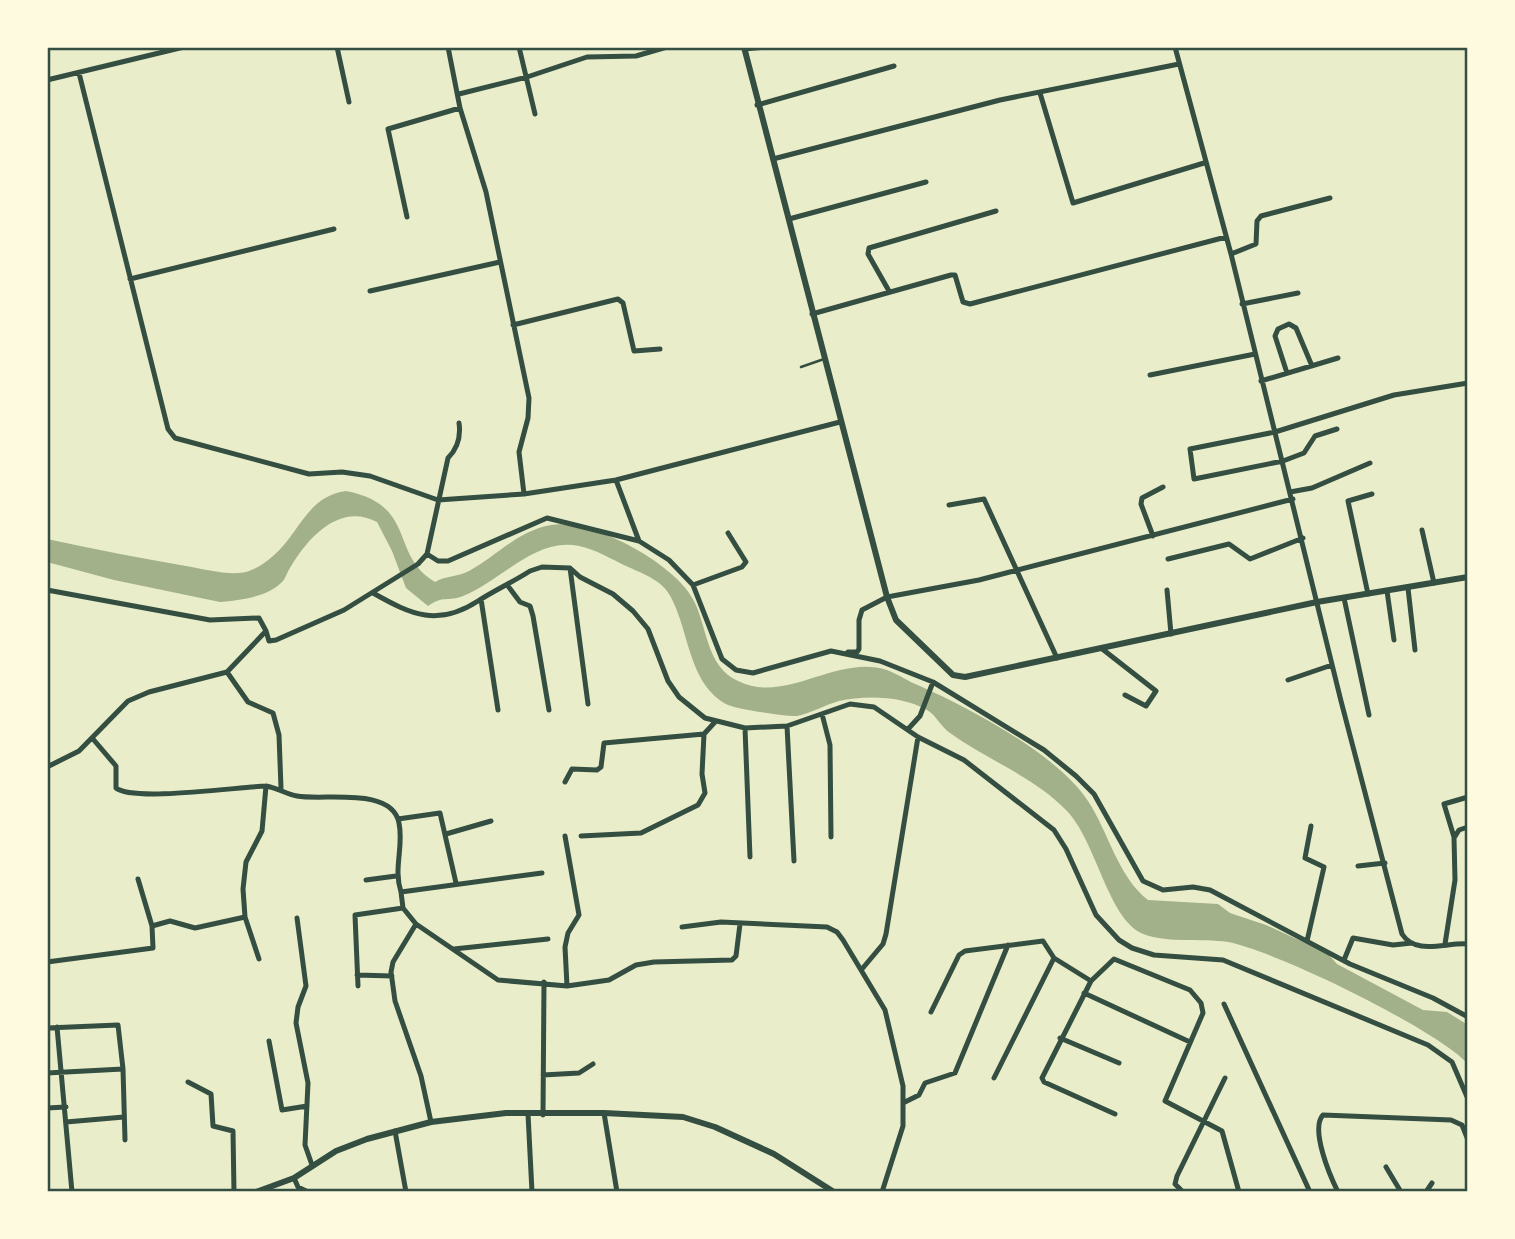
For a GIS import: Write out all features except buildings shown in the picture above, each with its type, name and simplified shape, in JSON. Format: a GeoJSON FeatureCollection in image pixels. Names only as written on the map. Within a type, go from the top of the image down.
{"type":"FeatureCollection","features":[{"type":"Feature","properties":{"kind":"street"},"geometry":{"type":"LineString","coordinates":[[141,47],[144,57]]}},
{"type":"Feature","properties":{"kind":"street"},"geometry":{"type":"LineString","coordinates":[[47,80],[184,47]]}},
{"type":"Feature","properties":{"kind":"street"},"geometry":{"type":"LineString","coordinates":[[337,47],[349,102]]}},
{"type":"Feature","properties":{"kind":"street"},"geometry":{"type":"LineString","coordinates":[[447,47],[460,108],[486,191],[529,398],[528,418],[519,452],[524,494]]}},
{"type":"Feature","properties":{"kind":"street"},"geometry":{"type":"LineString","coordinates":[[519,47],[535,114]]}},
{"type":"Feature","properties":{"kind":"street"},"geometry":{"type":"LineString","coordinates":[[459,94],[527,77],[587,57],[636,56],[667,47]]}},
{"type":"Feature","properties":{"kind":"street"},"geometry":{"type":"LineString","coordinates":[[766,47],[744,48],[811,314],[887,597],[896,620],[953,675],[965,677],[1317,602],[1468,577]]}},
{"type":"Feature","properties":{"kind":"street"},"geometry":{"type":"LineString","coordinates":[[1175,47],[1204,163],[1231,254],[1303,538],[1332,665],[1405,938],[1425,948],[1445,944],[1468,944]]}},
{"type":"Feature","properties":{"kind":"street"},"geometry":{"type":"LineString","coordinates":[[773,159],[901,124],[1179,64]]}},
{"type":"Feature","properties":{"kind":"street"},"geometry":{"type":"LineString","coordinates":[[757,105],[894,66]]}},
{"type":"Feature","properties":{"kind":"street"},"geometry":{"type":"LineString","coordinates":[[79,72],[168,429],[175,438],[309,474],[342,472],[370,476],[438,500],[524,494],[615,480],[841,422]]}},
{"type":"Feature","properties":{"kind":"street"},"geometry":{"type":"LineString","coordinates":[[1040,93],[1073,203],[1204,163]]}},
{"type":"Feature","properties":{"kind":"street"},"geometry":{"type":"LineString","coordinates":[[407,217],[388,129],[460,108]]}},
{"type":"Feature","properties":{"kind":"street"},"geometry":{"type":"LineString","coordinates":[[789,219],[926,182]]}},
{"type":"Feature","properties":{"kind":"street"},"geometry":{"type":"LineString","coordinates":[[1231,254],[1256,244],[1257,221],[1261,216],[1330,198]]}},
{"type":"Feature","properties":{"kind":"street"},"geometry":{"type":"LineString","coordinates":[[889,291],[868,254],[869,248],[996,211]]}},
{"type":"Feature","properties":{"kind":"street"},"geometry":{"type":"LineString","coordinates":[[130,279],[334,229]]}},
{"type":"Feature","properties":{"kind":"street"},"geometry":{"type":"LineString","coordinates":[[811,314],[955,275],[965,304],[1226,237]]}},
{"type":"Feature","properties":{"kind":"street"},"geometry":{"type":"LineString","coordinates":[[370,291],[500,262]]}},
{"type":"Feature","properties":{"kind":"street"},"geometry":{"type":"LineString","coordinates":[[1242,304],[1298,293]]}},
{"type":"Feature","properties":{"kind":"street"},"geometry":{"type":"LineString","coordinates":[[513,325],[618,299],[623,303],[634,351],[660,349]]}},
{"type":"Feature","properties":{"kind":"street"},"geometry":{"type":"LineString","coordinates":[[1287,373],[1275,336],[1278,329],[1289,324],[1296,328],[1312,366]]}},
{"type":"Feature","properties":{"kind":"street"},"geometry":{"type":"LineString","coordinates":[[1150,375],[1255,354]]}},
{"type":"Feature","properties":{"kind":"street"},"geometry":{"type":"LineString","coordinates":[[1262,381],[1338,358]]}},
{"type":"Feature","properties":{"kind":"street"},"geometry":{"type":"LineString","coordinates":[[1337,429],[1315,436],[1304,453],[1283,461],[1194,478],[1190,449],[1275,432],[1394,395],[1468,383]]}},
{"type":"Feature","properties":{"kind":"street"},"geometry":{"type":"LineString","coordinates":[[47,590],[210,620],[259,618],[270,641],[280,640],[320,623],[373,593],[418,564],[427,554],[448,458],[456,450],[460,434],[459,423]]}},
{"type":"Feature","properties":{"kind":"street"},"geometry":{"type":"LineString","coordinates":[[427,554],[438,561],[448,561],[547,518],[639,541],[669,560],[693,585],[722,659],[736,670],[753,673],[827,652],[857,652],[860,614],[868,606],[887,597],[1019,570],[1153,536],[1292,495],[1370,463]]}},
{"type":"Feature","properties":{"kind":"street"},"geometry":{"type":"LineString","coordinates":[[615,480],[639,541]]}},
{"type":"Feature","properties":{"kind":"street"},"geometry":{"type":"LineString","coordinates":[[1153,536],[1142,498],[1163,487]]}},
{"type":"Feature","properties":{"kind":"street"},"geometry":{"type":"LineString","coordinates":[[1368,594],[1348,501],[1372,494]]}},
{"type":"Feature","properties":{"kind":"street"},"geometry":{"type":"LineString","coordinates":[[948,505],[984,499],[1019,570],[1057,658]]}},
{"type":"Feature","properties":{"kind":"street"},"geometry":{"type":"LineString","coordinates":[[1422,530],[1434,583]]}},
{"type":"Feature","properties":{"kind":"street"},"geometry":{"type":"LineString","coordinates":[[693,585],[742,567],[746,562],[728,533]]}},
{"type":"Feature","properties":{"kind":"street"},"geometry":{"type":"LineString","coordinates":[[1168,559],[1229,544],[1250,559],[1303,538]]}},
{"type":"Feature","properties":{"kind":"street"},"geometry":{"type":"LineString","coordinates":[[373,593],[409,611],[429,617],[466,610],[530,571],[542,567],[570,568],[580,578],[613,594],[633,611],[648,629],[668,681],[679,696],[690,707],[715,722],[745,728],[787,726],[838,706],[861,703],[874,707],[909,728],[918,737],[964,760],[1054,830],[1066,849],[1096,915],[1119,940],[1154,956],[1223,960],[1428,1045],[1452,1062],[1468,1099]]}},
{"type":"Feature","properties":{"kind":"street"},"geometry":{"type":"LineString","coordinates":[[570,568],[588,704]]}},
{"type":"Feature","properties":{"kind":"street"},"geometry":{"type":"LineString","coordinates":[[508,586],[520,602],[530,606],[549,710]]}},
{"type":"Feature","properties":{"kind":"street"},"geometry":{"type":"LineString","coordinates":[[1408,588],[1415,650]]}},
{"type":"Feature","properties":{"kind":"street"},"geometry":{"type":"LineString","coordinates":[[1167,590],[1171,634]]}},
{"type":"Feature","properties":{"kind":"street"},"geometry":{"type":"LineString","coordinates":[[1387,591],[1394,640]]}},
{"type":"Feature","properties":{"kind":"street"},"geometry":{"type":"LineString","coordinates":[[1344,598],[1369,715]]}},
{"type":"Feature","properties":{"kind":"street"},"geometry":{"type":"LineString","coordinates":[[481,599],[498,710]]}},
{"type":"Feature","properties":{"kind":"street"},"geometry":{"type":"LineString","coordinates":[[47,767],[79,751],[128,701],[139,695],[227,672],[266,631]]}},
{"type":"Feature","properties":{"kind":"street"},"geometry":{"type":"LineString","coordinates":[[1101,648],[1156,691],[1146,706],[1125,695]]}},
{"type":"Feature","properties":{"kind":"street"},"geometry":{"type":"LineString","coordinates":[[838,652],[880,661],[933,682],[1044,750],[1094,794],[1143,881],[1163,890],[1193,887],[1210,890],[1344,960],[1468,1017]]}},
{"type":"Feature","properties":{"kind":"street"},"geometry":{"type":"LineString","coordinates":[[1288,680],[1332,665]]}},
{"type":"Feature","properties":{"kind":"street"},"geometry":{"type":"LineString","coordinates":[[227,672],[250,704],[272,713],[279,735],[281,788]]}},
{"type":"Feature","properties":{"kind":"street"},"geometry":{"type":"LineString","coordinates":[[909,728],[920,716],[933,682]]}},
{"type":"Feature","properties":{"kind":"street"},"geometry":{"type":"LineString","coordinates":[[822,714],[830,745],[831,837]]}},
{"type":"Feature","properties":{"kind":"street"},"geometry":{"type":"LineString","coordinates":[[581,836],[641,833],[698,805],[705,793],[702,774],[704,734],[715,722]]}},
{"type":"Feature","properties":{"kind":"street"},"geometry":{"type":"LineString","coordinates":[[787,726],[794,861]]}},
{"type":"Feature","properties":{"kind":"street"},"geometry":{"type":"LineString","coordinates":[[745,728],[750,857]]}},
{"type":"Feature","properties":{"kind":"street"},"geometry":{"type":"LineString","coordinates":[[565,782],[572,769],[597,770],[601,767],[601,747],[610,741],[704,734]]}},
{"type":"Feature","properties":{"kind":"street"},"geometry":{"type":"LineString","coordinates":[[862,970],[883,944],[886,934],[918,737]]}},
{"type":"Feature","properties":{"kind":"street"},"geometry":{"type":"LineString","coordinates":[[93,739],[116,766],[116,788],[120,792],[151,794],[266,786],[281,788],[299,797],[380,802],[391,807],[398,819],[400,844],[396,876],[403,908],[416,924],[498,980],[567,986],[609,980],[636,965],[654,962],[732,960],[736,956],[740,924]]}},
{"type":"Feature","properties":{"kind":"street"},"geometry":{"type":"LineString","coordinates":[[259,958],[245,917],[246,862],[261,831],[266,786]]}},
{"type":"Feature","properties":{"kind":"street"},"geometry":{"type":"LineString","coordinates":[[1445,944],[1455,880],[1454,838],[1444,804],[1468,797]]}},
{"type":"Feature","properties":{"kind":"street"},"geometry":{"type":"LineString","coordinates":[[398,819],[440,813],[456,883]]}},
{"type":"Feature","properties":{"kind":"street"},"geometry":{"type":"LineString","coordinates":[[446,834],[491,821]]}},
{"type":"Feature","properties":{"kind":"street"},"geometry":{"type":"LineString","coordinates":[[1307,941],[1324,867],[1305,858],[1311,826]]}},
{"type":"Feature","properties":{"kind":"street"},"geometry":{"type":"LineString","coordinates":[[1454,838],[1459,830],[1468,827]]}},
{"type":"Feature","properties":{"kind":"street"},"geometry":{"type":"LineString","coordinates":[[565,836],[579,915],[568,933],[565,947],[567,986]]}},
{"type":"Feature","properties":{"kind":"street"},"geometry":{"type":"LineString","coordinates":[[1358,866],[1385,863]]}},
{"type":"Feature","properties":{"kind":"street"},"geometry":{"type":"LineString","coordinates":[[401,892],[542,873]]}},
{"type":"Feature","properties":{"kind":"street"},"geometry":{"type":"LineString","coordinates":[[366,880],[396,876]]}},
{"type":"Feature","properties":{"kind":"street"},"geometry":{"type":"LineString","coordinates":[[47,962],[153,948],[152,926],[138,879]]}},
{"type":"Feature","properties":{"kind":"street"},"geometry":{"type":"LineString","coordinates":[[358,986],[355,915],[403,908]]}},
{"type":"Feature","properties":{"kind":"street"},"geometry":{"type":"LineString","coordinates":[[152,926],[170,921],[195,928],[245,917]]}},
{"type":"Feature","properties":{"kind":"street"},"geometry":{"type":"LineString","coordinates":[[297,918],[306,986],[298,1007],[296,1023],[307,1083],[305,1145],[312,1165]]}},
{"type":"Feature","properties":{"kind":"street"},"geometry":{"type":"LineString","coordinates":[[682,927],[696,923],[831,929],[843,940],[885,1010],[905,1102],[903,1126],[882,1192]]}},
{"type":"Feature","properties":{"kind":"street"},"geometry":{"type":"LineString","coordinates":[[416,924],[393,962],[392,976],[395,1001],[421,1076],[431,1122]]}},
{"type":"Feature","properties":{"kind":"street"},"geometry":{"type":"LineString","coordinates":[[1344,960],[1353,938],[1393,945],[1412,943]]}},
{"type":"Feature","properties":{"kind":"street"},"geometry":{"type":"LineString","coordinates":[[454,949],[548,939]]}},
{"type":"Feature","properties":{"kind":"street"},"geometry":{"type":"LineString","coordinates":[[931,1012],[962,952],[1043,941],[1054,958],[1091,981]]}},
{"type":"Feature","properties":{"kind":"street"},"geometry":{"type":"LineString","coordinates":[[905,1102],[919,1094],[925,1083],[955,1073],[1008,945]]}},
{"type":"Feature","properties":{"kind":"street"},"geometry":{"type":"LineString","coordinates":[[994,1078],[1054,958]]}},
{"type":"Feature","properties":{"kind":"street"},"geometry":{"type":"LineString","coordinates":[[1115,1114],[1044,1082],[1042,1074],[1091,981],[1114,959],[1190,990],[1201,1003],[1203,1013],[1165,1101],[1222,1131],[1239,1192]]}},
{"type":"Feature","properties":{"kind":"street"},"geometry":{"type":"LineString","coordinates":[[357,975],[392,976]]}},
{"type":"Feature","properties":{"kind":"street"},"geometry":{"type":"LineString","coordinates":[[543,1115],[544,982]]}},
{"type":"Feature","properties":{"kind":"street"},"geometry":{"type":"LineString","coordinates":[[1084,993],[1190,1042]]}},
{"type":"Feature","properties":{"kind":"street"},"geometry":{"type":"LineString","coordinates":[[1224,1004],[1310,1192]]}},
{"type":"Feature","properties":{"kind":"street"},"geometry":{"type":"LineString","coordinates":[[47,1028],[118,1025],[123,1069],[125,1140]]}},
{"type":"Feature","properties":{"kind":"street"},"geometry":{"type":"LineString","coordinates":[[57,1027],[72,1192]]}},
{"type":"Feature","properties":{"kind":"street"},"geometry":{"type":"LineString","coordinates":[[1060,1038],[1119,1063]]}},
{"type":"Feature","properties":{"kind":"street"},"geometry":{"type":"LineString","coordinates":[[269,1041],[282,1110],[307,1106]]}},
{"type":"Feature","properties":{"kind":"street"},"geometry":{"type":"LineString","coordinates":[[543,1075],[579,1073],[593,1064]]}},
{"type":"Feature","properties":{"kind":"street"},"geometry":{"type":"LineString","coordinates":[[47,1073],[123,1069]]}},
{"type":"Feature","properties":{"kind":"street"},"geometry":{"type":"LineString","coordinates":[[1183,1192],[1175,1183],[1225,1078]]}},
{"type":"Feature","properties":{"kind":"street"},"geometry":{"type":"LineString","coordinates":[[188,1083],[211,1094],[214,1126],[233,1131],[234,1192]]}},
{"type":"Feature","properties":{"kind":"street"},"geometry":{"type":"LineString","coordinates":[[47,1108],[66,1107]]}},
{"type":"Feature","properties":{"kind":"street"},"geometry":{"type":"LineString","coordinates":[[604,1113],[617,1192]]}},
{"type":"Feature","properties":{"kind":"street"},"geometry":{"type":"LineString","coordinates":[[256,1192],[294,1178],[336,1151],[431,1122],[484,1114],[604,1113],[683,1117],[715,1127],[774,1154],[834,1192]]}},
{"type":"Feature","properties":{"kind":"street"},"geometry":{"type":"LineString","coordinates":[[528,1114],[532,1192]]}},
{"type":"Feature","properties":{"kind":"street"},"geometry":{"type":"LineString","coordinates":[[1338,1192],[1320,1143],[1318,1128],[1323,1115],[1451,1119],[1462,1125],[1468,1140]]}},
{"type":"Feature","properties":{"kind":"street"},"geometry":{"type":"LineString","coordinates":[[66,1122],[124,1117]]}},
{"type":"Feature","properties":{"kind":"street"},"geometry":{"type":"LineString","coordinates":[[396,1131],[406,1192]]}},
{"type":"Feature","properties":{"kind":"street"},"geometry":{"type":"LineString","coordinates":[[1386,1167],[1401,1192]]}},
{"type":"Feature","properties":{"kind":"street"},"geometry":{"type":"LineString","coordinates":[[294,1178],[298,1187],[308,1192]]}},
{"type":"Feature","properties":{"kind":"street"},"geometry":{"type":"LineString","coordinates":[[1426,1192],[1432,1184]]}},
{"type":"Feature","properties":{"kind":"lane"},"geometry":{"type":"LineString","coordinates":[[801,367],[824,359]]}},
{"type":"Feature","properties":{"kind":"shaded area"},"geometry":{"type":"Polygon","coordinates":[[[346,491],[369,498],[384,507],[394,519],[412,558],[421,571],[435,582],[469,571],[517,538],[539,528],[568,525],[588,529],[610,536],[652,559],[684,587],[699,612],[714,656],[727,674],[738,681],[756,687],[774,687],[849,668],[868,667],[887,670],[963,707],[1012,734],[1056,766],[1074,784],[1095,813],[1129,879],[1148,900],[1218,904],[1230,913],[1266,925],[1327,953],[1337,964],[1423,1010],[1447,1012],[1468,1025],[1468,1064],[1424,1031],[1391,1012],[1281,960],[1228,942],[1159,938],[1139,932],[1118,909],[1086,840],[1067,811],[1026,778],[964,743],[944,728],[930,712],[917,705],[896,699],[861,698],[839,701],[797,716],[728,705],[704,684],[691,655],[676,608],[661,584],[591,549],[563,545],[548,548],[518,562],[477,589],[458,598],[438,601],[428,606],[406,588],[377,522],[363,517],[350,516],[326,526],[306,545],[276,587],[253,597],[236,600],[220,602],[114,580],[47,562],[47,539],[212,571],[244,572],[258,567],[273,556],[322,500],[346,491]]]}}]}
